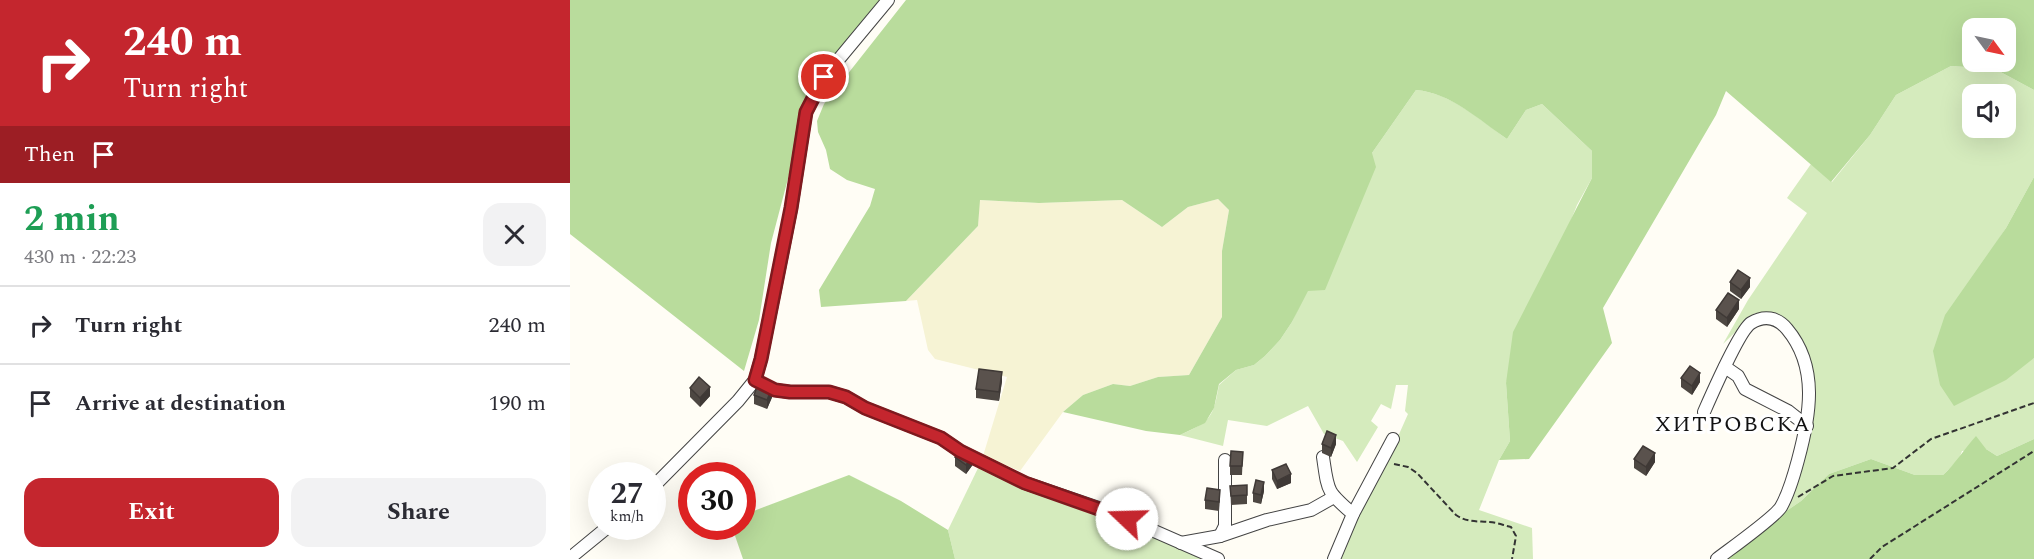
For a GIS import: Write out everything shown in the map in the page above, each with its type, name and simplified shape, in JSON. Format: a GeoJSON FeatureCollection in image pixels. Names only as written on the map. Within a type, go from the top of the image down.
{"type":"FeatureCollection","features":[{"type":"Feature","properties":{"kind":"street"},"geometry":{"type":"LineString","coordinates":[[666,474],[755,380],[791,208],[806,112],[824,77],[888,0]]}},
{"type":"Feature","properties":{"kind":"street"},"geometry":{"type":"LineString","coordinates":[[1704,412],[1748,324],[1765,317],[1780,321],[1792,335],[1806,362],[1810,392],[1807,426],[1793,477],[1780,509],[1717,559]]}},
{"type":"Feature","properties":{"kind":"street"},"geometry":{"type":"LineString","coordinates":[[1725,367],[1738,376],[1745,389],[1788,411],[1807,426]]}},
{"type":"Feature","properties":{"kind":"street"},"geometry":{"type":"LineString","coordinates":[[755,380],[775,390],[829,392],[846,397],[865,408],[941,438],[970,456],[1025,483],[1113,513],[1218,559]]}},
{"type":"Feature","properties":{"kind":"street"},"geometry":{"type":"LineString","coordinates":[[1334,559],[1353,514],[1393,439]]}},
{"type":"Feature","properties":{"kind":"street"},"geometry":{"type":"LineString","coordinates":[[1323,457],[1327,487],[1334,497],[1353,514]]}},
{"type":"Feature","properties":{"kind":"street"},"geometry":{"type":"LineString","coordinates":[[1220,536],[1225,526],[1225,460]]}},
{"type":"Feature","properties":{"kind":"street"},"geometry":{"type":"LineString","coordinates":[[1180,543],[1220,536],[1267,520],[1311,510],[1334,497]]}},
{"type":"Feature","properties":{"kind":"street"},"geometry":{"type":"LineString","coordinates":[[570,558],[592,540]]}},
{"type":"Feature","properties":{"kind":"path"},"geometry":{"type":"LineString","coordinates":[[1797,498],[1833,476],[1893,468],[1931,438],[2034,403]]}},
{"type":"Feature","properties":{"kind":"path"},"geometry":{"type":"LineString","coordinates":[[1870,559],[1882,547],[2034,451]]}},
{"type":"Feature","properties":{"kind":"path"},"geometry":{"type":"LineString","coordinates":[[1394,464],[1408,467],[1418,473],[1462,520],[1494,522],[1511,527],[1516,536],[1512,559]]}},
{"type":"Feature","properties":{"kind":"shaded area"},"geometry":{"type":"Polygon","coordinates":[[[1218,199],[1229,210],[1222,251],[1222,317],[1189,375],[1158,377],[1130,386],[1113,384],[1083,395],[1063,412],[1020,471],[983,456],[1007,377],[935,359],[928,350],[917,300],[906,301],[978,226],[979,200],[1039,203],[1122,200],[1162,227],[1188,207],[1218,199]]]}},
{"type":"Feature","properties":{"kind":"green space"},"geometry":{"type":"Polygon","coordinates":[[[570,0],[882,0],[818,75],[804,118],[771,243],[759,320],[744,371],[570,234],[570,0]]]}},
{"type":"Feature","properties":{"kind":"green space"},"geometry":{"type":"Polygon","coordinates":[[[906,0],[2034,0],[2034,90],[2001,72],[2016,72],[2016,18],[1962,18],[1962,67],[1951,66],[1896,95],[1870,135],[1831,182],[1726,91],[1716,115],[1603,308],[1612,343],[1529,459],[1499,460],[1510,441],[1506,383],[1513,332],[1592,178],[1592,151],[1542,104],[1526,110],[1507,139],[1453,102],[1429,92],[1416,90],[1372,153],[1376,167],[1325,290],[1308,291],[1280,340],[1254,365],[1236,370],[1219,384],[1214,408],[1205,423],[1180,435],[1146,431],[1063,412],[1083,395],[1113,384],[1130,386],[1158,377],[1189,375],[1222,317],[1222,251],[1229,210],[1218,199],[1188,207],[1162,227],[1122,200],[1039,203],[980,200],[978,226],[906,301],[821,307],[819,290],[870,206],[875,189],[847,180],[830,169],[826,150],[818,132],[817,121],[824,104],[906,0]]]}},
{"type":"Feature","properties":{"kind":"green space"},"geometry":{"type":"Polygon","coordinates":[[[1951,66],[1962,67],[1962,72],[2001,72],[2034,90],[2034,177],[2006,228],[1981,266],[2031,359],[2034,358],[2034,439],[1997,456],[1986,449],[1962,451],[1959,459],[1943,475],[1915,475],[1871,459],[1829,474],[1801,501],[1769,523],[1803,448],[1810,375],[1787,330],[1768,316],[1755,313],[1723,344],[1748,300],[1807,213],[1787,198],[1811,164],[1832,182],[1870,135],[1896,95],[1951,66]]]}},
{"type":"Feature","properties":{"kind":"green space"},"geometry":{"type":"Polygon","coordinates":[[[1416,90],[1429,92],[1453,102],[1507,139],[1526,110],[1542,104],[1592,151],[1592,178],[1577,205],[1506,383],[1510,441],[1499,460],[1479,510],[1532,528],[1533,559],[1337,559],[1408,414],[1405,411],[1408,385],[1396,385],[1391,409],[1381,404],[1371,421],[1378,427],[1357,462],[1343,441],[1324,434],[1308,406],[1267,426],[1228,420],[1223,446],[1180,435],[1198,426],[1209,417],[1215,405],[1219,385],[1236,370],[1254,365],[1280,340],[1292,322],[1372,153],[1416,90]]]}},
{"type":"Feature","properties":{"kind":"green space"},"geometry":{"type":"Polygon","coordinates":[[[2034,177],[2034,358],[2006,380],[1954,406],[1940,385],[1933,351],[1945,315],[2006,228],[2034,177]]]}},
{"type":"Feature","properties":{"kind":"green space"},"geometry":{"type":"Polygon","coordinates":[[[1976,436],[1986,449],[1997,456],[2034,439],[2034,559],[1710,559],[1801,501],[1829,474],[1871,459],[1915,475],[1943,475],[1976,436]]]}},
{"type":"Feature","properties":{"kind":"green space"},"geometry":{"type":"Polygon","coordinates":[[[980,464],[1221,559],[955,559],[948,530],[980,464]]]}},
{"type":"Feature","properties":{"kind":"green space"},"geometry":{"type":"Polygon","coordinates":[[[849,475],[901,501],[948,530],[955,559],[743,559],[736,540],[756,540],[756,510],[849,475]]]}},
{"type":"Feature","properties":{"kind":"building"},"geometry":{"type":"Polygon","coordinates":[[[1738,270],[1750,278],[1741,290],[1730,282],[1738,270]]]}},
{"type":"Feature","properties":{"kind":"building"},"geometry":{"type":"Polygon","coordinates":[[[1728,293],[1739,300],[1727,318],[1716,310],[1728,293]]]}},
{"type":"Feature","properties":{"kind":"building"},"geometry":{"type":"Polygon","coordinates":[[[1690,366],[1700,373],[1692,386],[1681,378],[1690,366]]]}},
{"type":"Feature","properties":{"kind":"building"},"geometry":{"type":"Polygon","coordinates":[[[979,369],[1002,372],[999,392],[976,389],[979,369]]]}},
{"type":"Feature","properties":{"kind":"building"},"geometry":{"type":"Polygon","coordinates":[[[699,377],[710,387],[700,398],[690,388],[699,377]]]}},
{"type":"Feature","properties":{"kind":"building"},"geometry":{"type":"Polygon","coordinates":[[[759,381],[773,386],[767,400],[754,395],[759,381]]]}},
{"type":"Feature","properties":{"kind":"building"},"geometry":{"type":"Polygon","coordinates":[[[1327,431],[1336,435],[1331,448],[1322,444],[1327,431]]]}},
{"type":"Feature","properties":{"kind":"building"},"geometry":{"type":"Polygon","coordinates":[[[963,446],[974,454],[966,465],[955,457],[963,446]]]}},
{"type":"Feature","properties":{"kind":"building"},"geometry":{"type":"Polygon","coordinates":[[[1643,446],[1655,453],[1646,467],[1634,459],[1643,446]]]}},
{"type":"Feature","properties":{"kind":"building"},"geometry":{"type":"Polygon","coordinates":[[[1231,451],[1243,452],[1242,466],[1230,466],[1231,451]]]}},
{"type":"Feature","properties":{"kind":"building"},"geometry":{"type":"Polygon","coordinates":[[[1286,464],[1291,474],[1277,481],[1272,470],[1286,464]]]}},
{"type":"Feature","properties":{"kind":"building"},"geometry":{"type":"Polygon","coordinates":[[[1256,480],[1264,482],[1261,495],[1253,493],[1256,480]]]}},
{"type":"Feature","properties":{"kind":"building"},"geometry":{"type":"Polygon","coordinates":[[[1247,485],[1247,495],[1231,496],[1230,486],[1247,485]]]}},
{"type":"Feature","properties":{"kind":"building"},"geometry":{"type":"Polygon","coordinates":[[[1207,488],[1220,490],[1219,502],[1205,500],[1207,488]]]}},
{"type":"Feature","properties":{"kind":"district","name":"ХИТРОВСКА"},"geometry":{"type":"Point","coordinates":[1733,424]}},
{"type":"Feature","properties":{"kind":"route"},"geometry":{"type":"LineString","coordinates":[[824,77],[806,112],[791,208],[755,380],[775,390],[829,392],[846,397],[865,408],[941,438],[960,451],[1025,483],[1127,519]]}}]}
